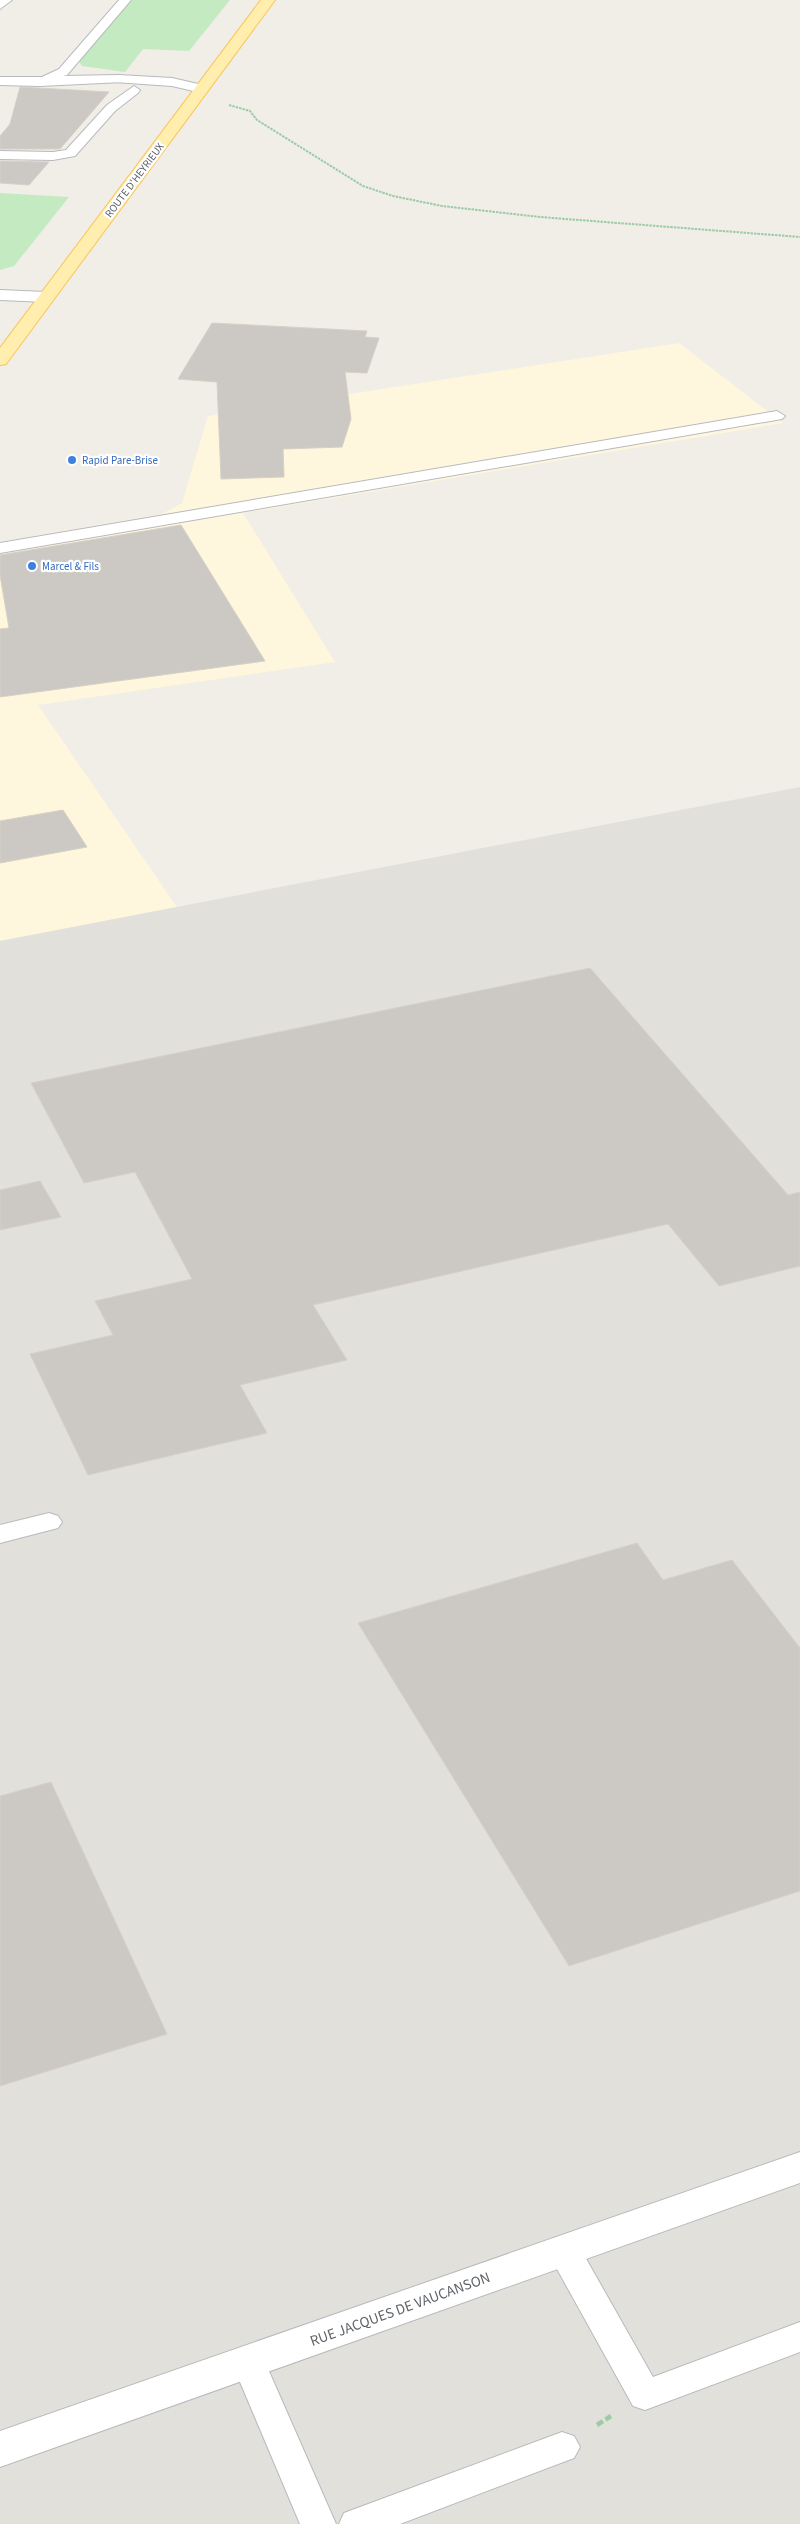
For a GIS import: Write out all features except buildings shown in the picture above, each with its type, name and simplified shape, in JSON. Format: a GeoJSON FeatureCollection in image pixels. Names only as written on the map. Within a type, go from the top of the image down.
{"type":"FeatureCollection","features":[{"type":"Feature","properties":{"kind":"main road","name":"ROUTE D'HEYRIEUX"},"geometry":{"type":"LineString","coordinates":[[0,360],[268,0]]}},
{"type":"Feature","properties":{"kind":"street"},"geometry":{"type":"LineString","coordinates":[[119,80],[172,82],[198,95]]}},
{"type":"Feature","properties":{"kind":"street"},"geometry":{"type":"LineString","coordinates":[[134,90],[172,82]]}},
{"type":"Feature","properties":{"kind":"street"},"geometry":{"type":"LineString","coordinates":[[0,295],[46,297]]}},
{"type":"Feature","properties":{"kind":"street","name":"RUE JACQUES DE VAUCANSON"},"geometry":{"type":"LineString","coordinates":[[0,2449],[249,2363],[800,2167]]}},
{"type":"Feature","properties":{"kind":"lane"},"geometry":{"type":"LineString","coordinates":[[0,6],[6,0]]}},
{"type":"Feature","properties":{"kind":"lane"},"geometry":{"type":"LineString","coordinates":[[40,82],[62,72],[125,0]]}},
{"type":"Feature","properties":{"kind":"lane"},"geometry":{"type":"LineString","coordinates":[[3,84],[119,80]]}},
{"type":"Feature","properties":{"kind":"lane"},"geometry":{"type":"LineString","coordinates":[[0,155],[53,156],[70,153],[111,108],[134,90]]}},
{"type":"Feature","properties":{"kind":"lane"},"geometry":{"type":"LineString","coordinates":[[0,548],[777,416]]}},
{"type":"Feature","properties":{"kind":"lane"},"geometry":{"type":"LineString","coordinates":[[0,1534],[49,1522]]}},
{"type":"Feature","properties":{"kind":"lane"},"geometry":{"type":"LineString","coordinates":[[564,2251],[645,2395],[800,2337]]}},
{"type":"Feature","properties":{"kind":"lane"},"geometry":{"type":"LineString","coordinates":[[249,2363],[318,2524]]}},
{"type":"Feature","properties":{"kind":"lane"},"geometry":{"type":"LineString","coordinates":[[356,2524],[562,2447]]}},
{"type":"Feature","properties":{"kind":"path"},"geometry":{"type":"LineString","coordinates":[[198,95],[250,111],[257,120],[363,186],[393,196],[442,206],[540,217],[800,237]]}},
{"type":"Feature","properties":{"kind":"path"},"geometry":{"type":"LineString","coordinates":[[562,2447],[645,2395]]}},
{"type":"Feature","properties":{"kind":"shaded area"},"geometry":{"type":"Polygon","coordinates":[[[679,343],[783,423],[243,513],[335,662],[38,705],[177,907],[0,941],[0,542],[162,514],[182,503],[208,416],[679,343]]]}},
{"type":"Feature","properties":{"kind":"shaded area"},"geometry":{"type":"Polygon","coordinates":[[[800,787],[800,2524],[0,2524],[0,941],[800,787]]]}},
{"type":"Feature","properties":{"kind":"green space"},"geometry":{"type":"Polygon","coordinates":[[[132,0],[230,0],[189,51],[143,49],[125,72],[82,66],[79,61],[132,0]]]}},
{"type":"Feature","properties":{"kind":"green space"},"geometry":{"type":"Polygon","coordinates":[[[0,193],[69,197],[14,266],[0,270],[0,193]]]}},
{"type":"Feature","properties":{"kind":"place","name":"Rapid Pare-Brise"},"geometry":{"type":"Point","coordinates":[72,460]}},
{"type":"Feature","properties":{"kind":"place","name":"Marcel & Fils"},"geometry":{"type":"Point","coordinates":[32,566]}}]}
